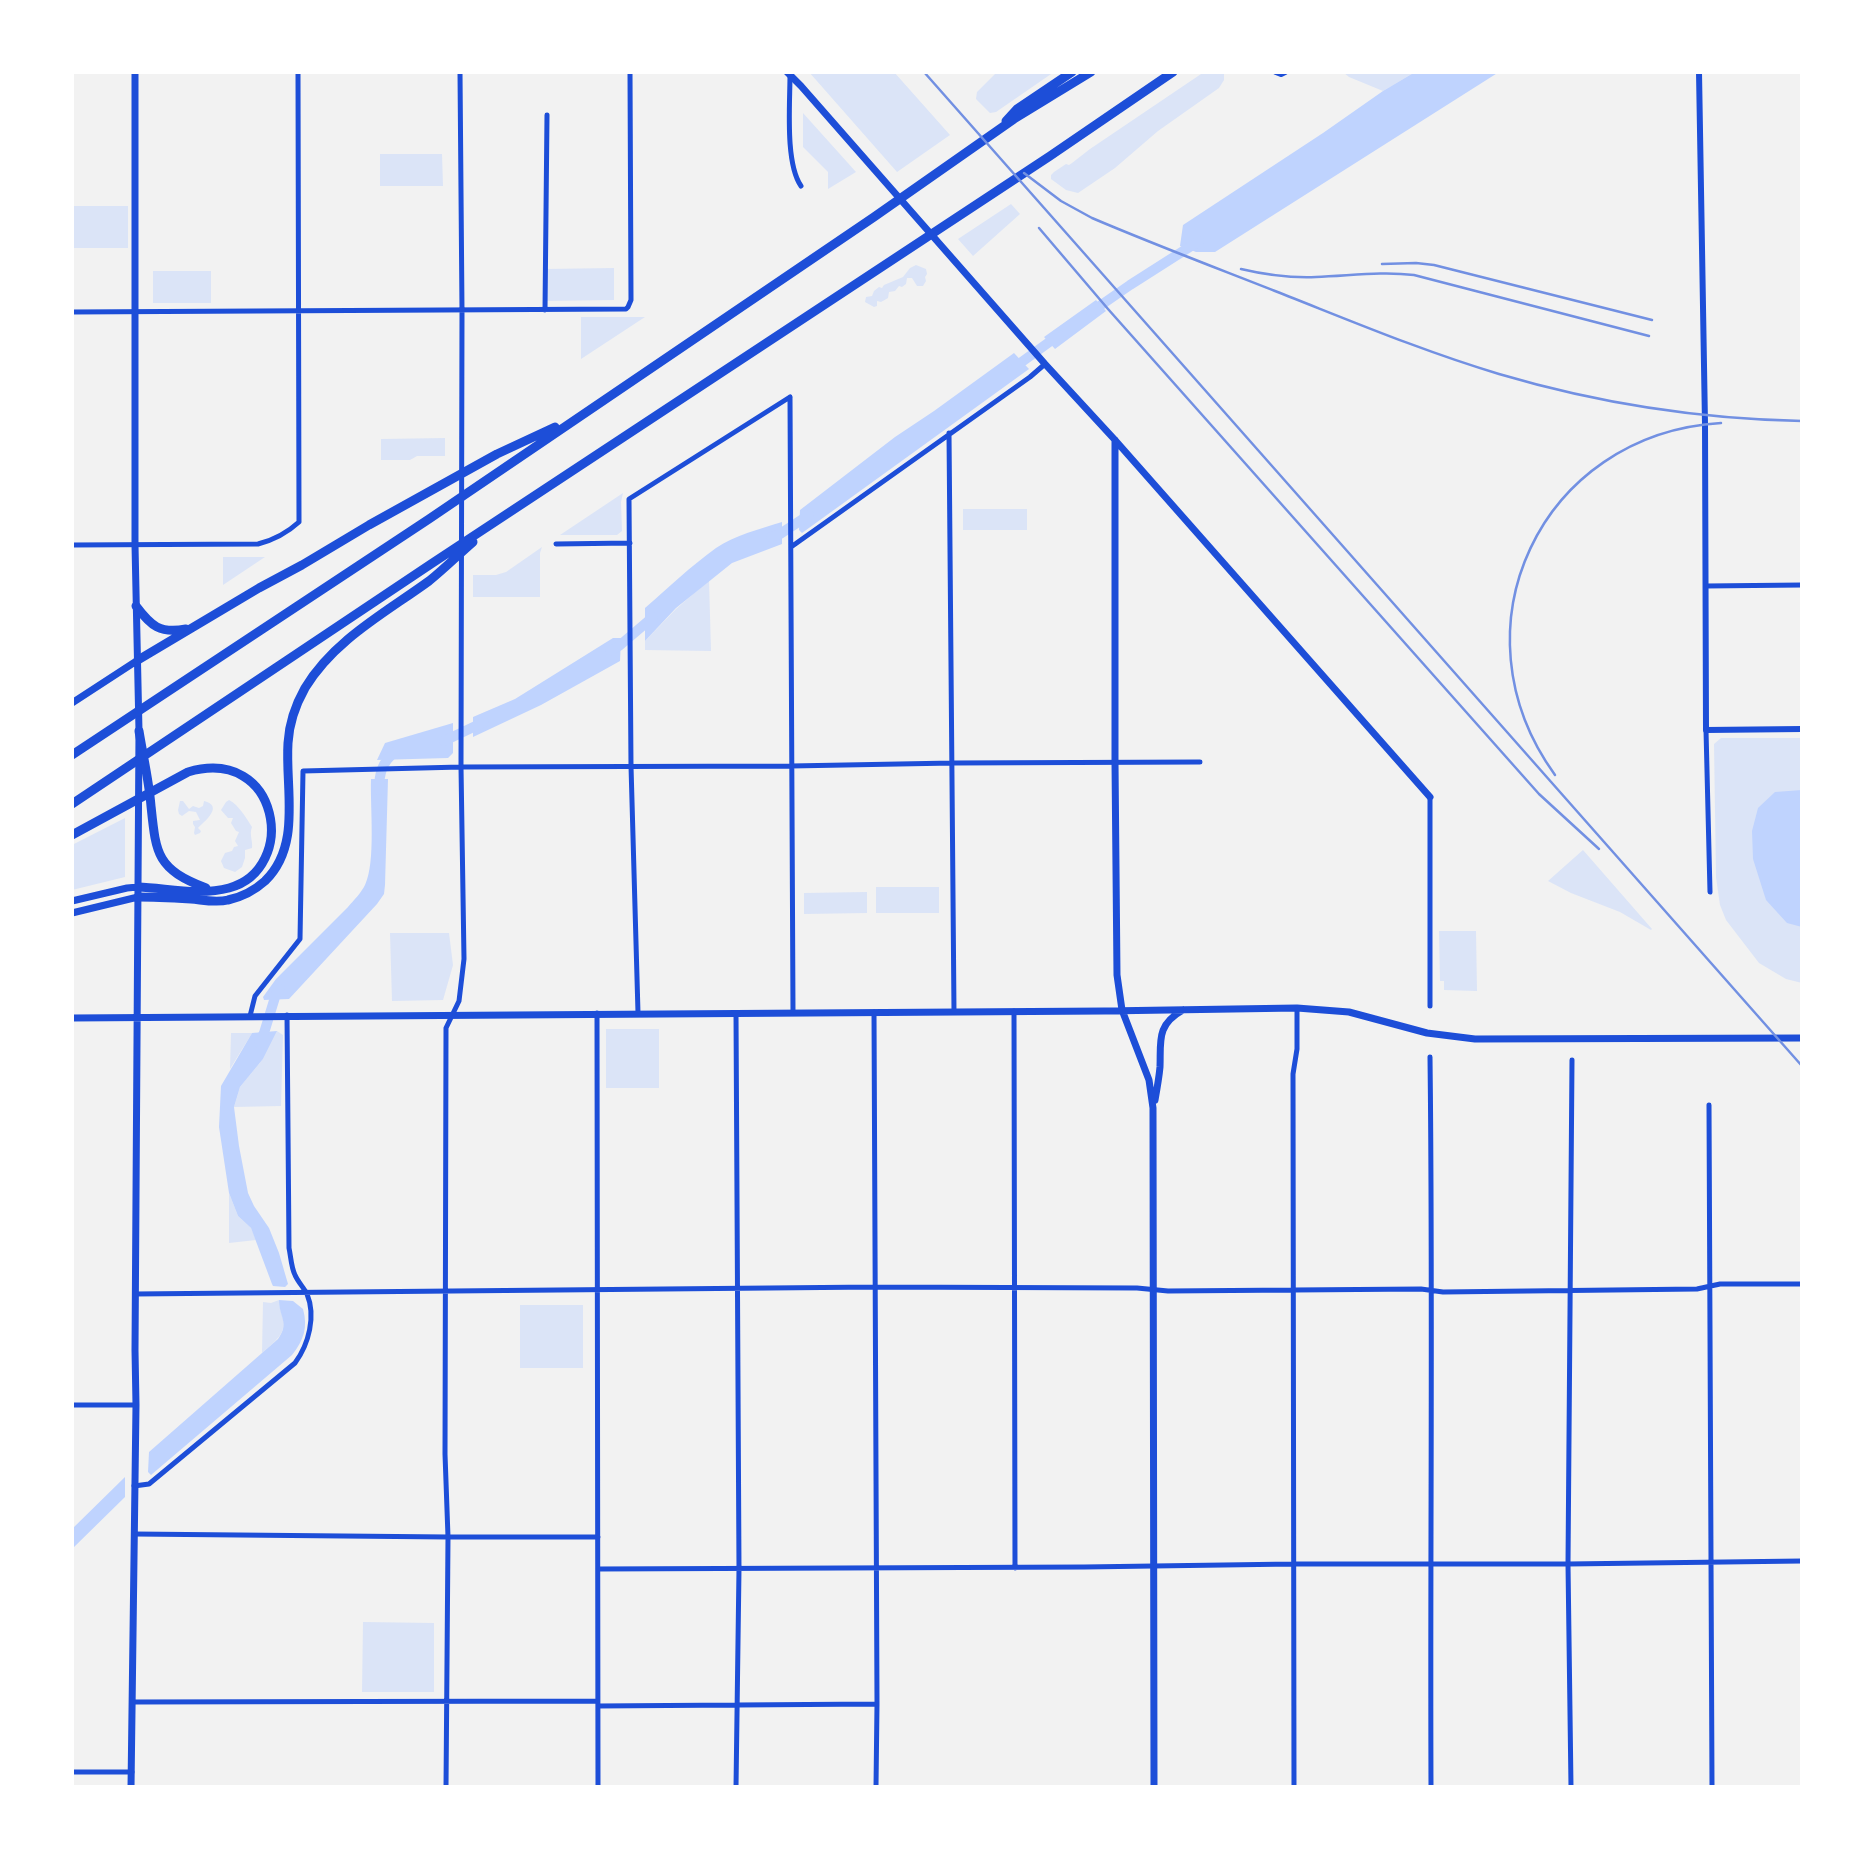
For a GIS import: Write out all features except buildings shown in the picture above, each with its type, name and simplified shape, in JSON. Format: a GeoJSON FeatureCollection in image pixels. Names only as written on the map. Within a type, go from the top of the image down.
{"type":"FeatureCollection","features":[{"type":"Feature","properties":{"kind":"highway"},"geometry":{"type":"LineString","coordinates":[[1013,118],[1017,109],[1072,72]]}},
{"type":"Feature","properties":{"kind":"highway"},"geometry":{"type":"LineString","coordinates":[[72,755],[429,519],[874,218],[1013,118],[1091,72]]}},
{"type":"Feature","properties":{"kind":"highway"},"geometry":{"type":"LineString","coordinates":[[72,804],[1173,72]]}},
{"type":"Feature","properties":{"kind":"highway"},"geometry":{"type":"LineString","coordinates":[[138,660],[259,588],[497,454],[582,415]]}},
{"type":"Feature","properties":{"kind":"highway"},"geometry":{"type":"LineString","coordinates":[[138,892],[221,901],[244,895],[267,879],[279,862],[287,840],[288,744],[295,711],[306,688],[322,664],[334,652],[370,622],[431,579],[496,521]]}},
{"type":"Feature","properties":{"kind":"highway"},"geometry":{"type":"LineString","coordinates":[[136,606],[154,626],[167,631],[194,627]]}},
{"type":"Feature","properties":{"kind":"highway"},"geometry":{"type":"LineString","coordinates":[[139,731],[152,806],[153,833],[161,857],[181,878],[211,890]]}},
{"type":"Feature","properties":{"kind":"highway"},"geometry":{"type":"LineString","coordinates":[[72,835],[188,772],[210,767],[231,770],[259,789],[268,808],[272,832],[266,856],[251,876],[229,888],[138,892]]}},
{"type":"Feature","properties":{"kind":"main road"},"geometry":{"type":"LineString","coordinates":[[131,1787],[134,1702],[139,731],[135,545],[135,72]]}},
{"type":"Feature","properties":{"kind":"main road"},"geometry":{"type":"LineString","coordinates":[[789,73],[1430,797]]}},
{"type":"Feature","properties":{"kind":"main road"},"geometry":{"type":"LineString","coordinates":[[1115,440],[1118,984],[1122,1010],[1149,1080],[1153,1108],[1154,1787]]}},
{"type":"Feature","properties":{"kind":"main road"},"geometry":{"type":"LineString","coordinates":[[72,703],[138,660]]}},
{"type":"Feature","properties":{"kind":"main road"},"geometry":{"type":"LineString","coordinates":[[72,901],[127,888],[138,892]]}},
{"type":"Feature","properties":{"kind":"main road"},"geometry":{"type":"LineString","coordinates":[[72,913],[138,892]]}},
{"type":"Feature","properties":{"kind":"main road"},"geometry":{"type":"LineString","coordinates":[[72,1018],[1297,1008],[1349,1012],[1427,1033],[1491,1040],[1802,1038]]}},
{"type":"Feature","properties":{"kind":"main road"},"geometry":{"type":"LineString","coordinates":[[1153,1108],[1160,1072],[1162,1032],[1167,1022],[1183,1010]]}},
{"type":"Feature","properties":{"kind":"street"},"geometry":{"type":"LineString","coordinates":[[72,545],[258,544],[270,541],[299,522],[298,72]]}},
{"type":"Feature","properties":{"kind":"street"},"geometry":{"type":"LineString","coordinates":[[446,1787],[446,1028],[458,1001],[464,959],[461,767],[460,72]]}},
{"type":"Feature","properties":{"kind":"street"},"geometry":{"type":"LineString","coordinates":[[72,312],[622,310],[628,307],[631,300],[630,72]]}},
{"type":"Feature","properties":{"kind":"street"},"geometry":{"type":"LineString","coordinates":[[1276,72],[1285,72]]}},
{"type":"Feature","properties":{"kind":"street"},"geometry":{"type":"LineString","coordinates":[[1699,72],[1710,892]]}},
{"type":"Feature","properties":{"kind":"street"},"geometry":{"type":"LineString","coordinates":[[789,73],[791,160],[794,174],[801,186]]}},
{"type":"Feature","properties":{"kind":"street"},"geometry":{"type":"LineString","coordinates":[[545,310],[547,115]]}},
{"type":"Feature","properties":{"kind":"street"},"geometry":{"type":"LineString","coordinates":[[791,547],[1045,364]]}},
{"type":"Feature","properties":{"kind":"street"},"geometry":{"type":"LineString","coordinates":[[638,1013],[631,766],[629,499],[790,397],[793,1013]]}},
{"type":"Feature","properties":{"kind":"street"},"geometry":{"type":"LineString","coordinates":[[949,433],[954,1011]]}},
{"type":"Feature","properties":{"kind":"street"},"geometry":{"type":"LineString","coordinates":[[556,544],[630,542]]}},
{"type":"Feature","properties":{"kind":"street"},"geometry":{"type":"LineString","coordinates":[[1706,586],[1802,585]]}},
{"type":"Feature","properties":{"kind":"street"},"geometry":{"type":"LineString","coordinates":[[1706,730],[1802,729]]}},
{"type":"Feature","properties":{"kind":"street"},"geometry":{"type":"LineString","coordinates":[[254,1016],[255,996],[300,939],[303,771],[461,767],[1200,762]]}},
{"type":"Feature","properties":{"kind":"street"},"geometry":{"type":"LineString","coordinates":[[1430,797],[1430,1006]]}},
{"type":"Feature","properties":{"kind":"street"},"geometry":{"type":"LineString","coordinates":[[1294,1787],[1293,1074],[1297,1049],[1297,1008]]}},
{"type":"Feature","properties":{"kind":"street"},"geometry":{"type":"LineString","coordinates":[[1014,1011],[1015,1568]]}},
{"type":"Feature","properties":{"kind":"street"},"geometry":{"type":"LineString","coordinates":[[874,1012],[876,1787]]}},
{"type":"Feature","properties":{"kind":"street"},"geometry":{"type":"LineString","coordinates":[[597,1013],[598,1787]]}},
{"type":"Feature","properties":{"kind":"street"},"geometry":{"type":"LineString","coordinates":[[736,1013],[736,1787]]}},
{"type":"Feature","properties":{"kind":"street"},"geometry":{"type":"LineString","coordinates":[[134,1485],[149,1484],[295,1363],[305,1348],[311,1315],[306,1294],[295,1276],[289,1248],[285,1015]]}},
{"type":"Feature","properties":{"kind":"street"},"geometry":{"type":"LineString","coordinates":[[1430,1057],[1432,1787]]}},
{"type":"Feature","properties":{"kind":"street"},"geometry":{"type":"LineString","coordinates":[[1571,1787],[1568,1564],[1572,1060]]}},
{"type":"Feature","properties":{"kind":"street"},"geometry":{"type":"LineString","coordinates":[[1709,1105],[1712,1787]]}},
{"type":"Feature","properties":{"kind":"street"},"geometry":{"type":"LineString","coordinates":[[135,1294],[875,1287],[1168,1291],[1570,1291],[1697,1289],[1720,1284],[1802,1284]]}},
{"type":"Feature","properties":{"kind":"street"},"geometry":{"type":"LineString","coordinates":[[72,1405],[136,1405]]}},
{"type":"Feature","properties":{"kind":"street"},"geometry":{"type":"LineString","coordinates":[[134,1534],[598,1537]]}},
{"type":"Feature","properties":{"kind":"street"},"geometry":{"type":"LineString","coordinates":[[598,1569],[1802,1561]]}},
{"type":"Feature","properties":{"kind":"street"},"geometry":{"type":"LineString","coordinates":[[134,1702],[877,1704]]}},
{"type":"Feature","properties":{"kind":"street"},"geometry":{"type":"LineString","coordinates":[[72,1772],[132,1772]]}},
{"type":"Feature","properties":{"kind":"shaded area"},"geometry":{"type":"Polygon","coordinates":[[[809,72],[894,72],[950,135],[897,172],[809,72]]]}},
{"type":"Feature","properties":{"kind":"shaded area"},"geometry":{"type":"Polygon","coordinates":[[[997,72],[1054,72],[996,112],[990,113],[976,99],[977,92],[997,72]]]}},
{"type":"Feature","properties":{"kind":"shaded area"},"geometry":{"type":"Polygon","coordinates":[[[1204,72],[1224,72],[1224,80],[1219,88],[1158,131],[1115,168],[1078,193],[1066,190],[1051,179],[1054,172],[1066,164],[1069,165],[1204,72]]]}},
{"type":"Feature","properties":{"kind":"shaded area"},"geometry":{"type":"Polygon","coordinates":[[[1343,72],[1415,72],[1383,91],[1343,72]]]}},
{"type":"Feature","properties":{"kind":"shaded area"},"geometry":{"type":"Polygon","coordinates":[[[803,113],[856,172],[828,189],[828,172],[803,147],[803,113]]]}},
{"type":"Feature","properties":{"kind":"shaded area"},"geometry":{"type":"Polygon","coordinates":[[[380,154],[442,154],[443,186],[380,186],[380,154]]]}},
{"type":"Feature","properties":{"kind":"shaded area"},"geometry":{"type":"Polygon","coordinates":[[[1011,204],[1020,214],[973,256],[958,239],[1011,204]]]}},
{"type":"Feature","properties":{"kind":"shaded area"},"geometry":{"type":"Polygon","coordinates":[[[72,206],[128,206],[128,248],[72,248],[72,206]]]}},
{"type":"Feature","properties":{"kind":"shaded area"},"geometry":{"type":"Polygon","coordinates":[[[916,265],[926,269],[923,286],[917,286],[912,278],[907,278],[906,284],[889,292],[888,298],[877,301],[877,306],[865,302],[866,297],[872,296],[879,287],[903,277],[916,265]]]}},
{"type":"Feature","properties":{"kind":"shaded area"},"geometry":{"type":"Polygon","coordinates":[[[614,268],[614,300],[545,301],[545,269],[614,268]]]}},
{"type":"Feature","properties":{"kind":"shaded area"},"geometry":{"type":"Polygon","coordinates":[[[153,271],[211,271],[211,303],[153,303],[153,271]]]}},
{"type":"Feature","properties":{"kind":"shaded area"},"geometry":{"type":"Polygon","coordinates":[[[581,317],[645,317],[581,359],[581,317]]]}},
{"type":"Feature","properties":{"kind":"shaded area"},"geometry":{"type":"Polygon","coordinates":[[[445,438],[445,456],[381,460],[381,439],[445,438]]]}},
{"type":"Feature","properties":{"kind":"shaded area"},"geometry":{"type":"Polygon","coordinates":[[[623,493],[622,531],[617,535],[560,535],[623,493]]]}},
{"type":"Feature","properties":{"kind":"shaded area"},"geometry":{"type":"Polygon","coordinates":[[[963,509],[1027,509],[1027,530],[963,530],[963,509]]]}},
{"type":"Feature","properties":{"kind":"shaded area"},"geometry":{"type":"Polygon","coordinates":[[[542,547],[540,597],[473,597],[473,575],[506,572],[542,547]]]}},
{"type":"Feature","properties":{"kind":"shaded area"},"geometry":{"type":"Polygon","coordinates":[[[223,557],[265,557],[223,585],[223,557]]]}},
{"type":"Feature","properties":{"kind":"shaded area"},"geometry":{"type":"Polygon","coordinates":[[[709,580],[711,651],[645,650],[645,641],[709,580]]]}},
{"type":"Feature","properties":{"kind":"shaded area"},"geometry":{"type":"Polygon","coordinates":[[[1721,738],[1802,738],[1802,983],[1786,979],[1759,963],[1726,920],[1720,905],[1716,877],[1714,744],[1721,738]]]}},
{"type":"Feature","properties":{"kind":"shaded area"},"geometry":{"type":"Polygon","coordinates":[[[229,800],[239,808],[252,827],[252,848],[245,850],[242,867],[235,872],[224,868],[221,861],[225,853],[238,846],[235,841],[239,832],[231,823],[233,818],[228,818],[221,810],[229,800]]]}},
{"type":"Feature","properties":{"kind":"shaded area"},"geometry":{"type":"Polygon","coordinates":[[[180,801],[189,809],[203,806],[204,801],[212,806],[211,814],[198,828],[200,833],[194,833],[193,821],[200,820],[196,812],[189,811],[182,816],[179,814],[180,801]]]}},
{"type":"Feature","properties":{"kind":"shaded area"},"geometry":{"type":"Polygon","coordinates":[[[125,818],[125,877],[72,890],[72,845],[125,818]]]}},
{"type":"Feature","properties":{"kind":"shaded area"},"geometry":{"type":"Polygon","coordinates":[[[1583,850],[1651,930],[1620,912],[1548,881],[1583,850]]]}},
{"type":"Feature","properties":{"kind":"shaded area"},"geometry":{"type":"Polygon","coordinates":[[[876,887],[939,887],[939,913],[876,913],[876,887]]]}},
{"type":"Feature","properties":{"kind":"shaded area"},"geometry":{"type":"Polygon","coordinates":[[[867,892],[867,913],[804,914],[804,893],[867,892]]]}},
{"type":"Feature","properties":{"kind":"shaded area"},"geometry":{"type":"Polygon","coordinates":[[[1439,931],[1476,931],[1477,991],[1444,990],[1444,981],[1440,981],[1439,931]]]}},
{"type":"Feature","properties":{"kind":"shaded area"},"geometry":{"type":"Polygon","coordinates":[[[390,933],[449,933],[453,965],[443,1000],[392,1001],[390,933]]]}},
{"type":"Feature","properties":{"kind":"shaded area"},"geometry":{"type":"Polygon","coordinates":[[[606,1029],[659,1029],[659,1088],[606,1088],[606,1029]]]}},
{"type":"Feature","properties":{"kind":"shaded area"},"geometry":{"type":"Polygon","coordinates":[[[277,1031],[283,1035],[281,1106],[234,1107],[240,1087],[263,1059],[277,1031]]]}},
{"type":"Feature","properties":{"kind":"shaded area"},"geometry":{"type":"Polygon","coordinates":[[[231,1033],[252,1033],[230,1069],[231,1033]]]}},
{"type":"Feature","properties":{"kind":"shaded area"},"geometry":{"type":"Polygon","coordinates":[[[229,1193],[238,1216],[251,1228],[256,1240],[229,1243],[229,1193]]]}},
{"type":"Feature","properties":{"kind":"shaded area"},"geometry":{"type":"Polygon","coordinates":[[[279,1300],[283,1329],[278,1338],[262,1353],[263,1302],[279,1300]]]}},
{"type":"Feature","properties":{"kind":"shaded area"},"geometry":{"type":"Polygon","coordinates":[[[520,1305],[583,1305],[583,1368],[520,1368],[520,1305]]]}},
{"type":"Feature","properties":{"kind":"shaded area"},"geometry":{"type":"Polygon","coordinates":[[[363,1622],[434,1623],[434,1692],[362,1692],[363,1622]]]}},
{"type":"Feature","properties":{"kind":"water"},"geometry":{"type":"Polygon","coordinates":[[[1415,72],[1499,72],[1215,252],[1196,252],[1180,246],[1183,225],[1415,72]]]}},
{"type":"Feature","properties":{"kind":"water"},"geometry":{"type":"Polygon","coordinates":[[[1096,300],[1106,311],[1055,349],[1044,337],[1096,300]]]}},
{"type":"Feature","properties":{"kind":"water"},"geometry":{"type":"Polygon","coordinates":[[[1014,353],[1029,369],[802,533],[799,530],[800,510],[895,437],[1014,353]]]}},
{"type":"Feature","properties":{"kind":"water"},"geometry":{"type":"Polygon","coordinates":[[[782,522],[782,544],[732,563],[676,608],[645,641],[645,608],[680,577],[723,543],[782,522]]]}},
{"type":"Feature","properties":{"kind":"water"},"geometry":{"type":"Polygon","coordinates":[[[613,638],[621,638],[620,661],[541,705],[473,737],[473,717],[515,699],[613,638]]]}},
{"type":"Feature","properties":{"kind":"water"},"geometry":{"type":"Polygon","coordinates":[[[453,723],[453,753],[448,758],[377,760],[385,743],[453,723]]]}},
{"type":"Feature","properties":{"kind":"water"},"geometry":{"type":"Polygon","coordinates":[[[371,779],[388,779],[384,894],[289,999],[264,1000],[263,997],[276,979],[348,907],[365,885],[371,849],[371,779]]]}},
{"type":"Feature","properties":{"kind":"water"},"geometry":{"type":"Polygon","coordinates":[[[1802,790],[1802,927],[1787,923],[1766,900],[1753,859],[1752,831],[1758,808],[1775,792],[1802,790]]]}},
{"type":"Feature","properties":{"kind":"water"},"geometry":{"type":"Polygon","coordinates":[[[277,1031],[263,1059],[240,1087],[234,1107],[248,1193],[269,1228],[279,1253],[288,1284],[285,1287],[273,1286],[251,1228],[238,1216],[229,1193],[219,1127],[221,1086],[252,1033],[277,1031]]]}},
{"type":"Feature","properties":{"kind":"water"},"geometry":{"type":"Polygon","coordinates":[[[279,1300],[293,1301],[303,1309],[305,1328],[292,1355],[151,1475],[148,1472],[149,1452],[278,1339],[284,1324],[279,1300]]]}},
{"type":"Feature","properties":{"kind":"water"},"geometry":{"type":"Polygon","coordinates":[[[125,1477],[125,1497],[72,1549],[72,1529],[125,1477]]]}},
{"type":"Feature","properties":{"kind":"waterway"},"geometry":{"type":"LineString","coordinates":[[1091,312],[1199,241]]}},
{"type":"Feature","properties":{"kind":"waterway"},"geometry":{"type":"LineString","coordinates":[[1012,369],[1059,335]]}},
{"type":"Feature","properties":{"kind":"waterway"},"geometry":{"type":"LineString","coordinates":[[771,537],[809,515]]}},
{"type":"Feature","properties":{"kind":"waterway"},"geometry":{"type":"LineString","coordinates":[[610,651],[653,617]]}},
{"type":"Feature","properties":{"kind":"waterway"},"geometry":{"type":"LineString","coordinates":[[444,741],[484,722]]}},
{"type":"Feature","properties":{"kind":"waterway"},"geometry":{"type":"LineString","coordinates":[[379,790],[382,769],[395,752]]}},
{"type":"Feature","properties":{"kind":"waterway"},"geometry":{"type":"LineString","coordinates":[[259,1043],[280,989]]}},
{"type":"Feature","properties":{"kind":"railway"},"geometry":{"type":"LineString","coordinates":[[924,72],[1802,1066]]}},
{"type":"Feature","properties":{"kind":"railway"},"geometry":{"type":"LineString","coordinates":[[1024,173],[1061,201],[1092,218],[1386,335],[1470,365],[1573,393],[1649,408],[1725,417],[1802,421]]}},
{"type":"Feature","properties":{"kind":"railway"},"geometry":{"type":"LineString","coordinates":[[1039,228],[1539,794],[1599,849]]}},
{"type":"Feature","properties":{"kind":"railway"},"geometry":{"type":"LineString","coordinates":[[1382,264],[1434,265],[1652,320]]}},
{"type":"Feature","properties":{"kind":"railway"},"geometry":{"type":"LineString","coordinates":[[1241,269],[1297,277],[1414,275],[1649,336]]}},
{"type":"Feature","properties":{"kind":"railway"},"geometry":{"type":"LineString","coordinates":[[1555,775],[1524,718],[1511,660],[1513,602],[1530,548],[1561,501],[1604,462],[1658,435],[1721,423]]}}]}
